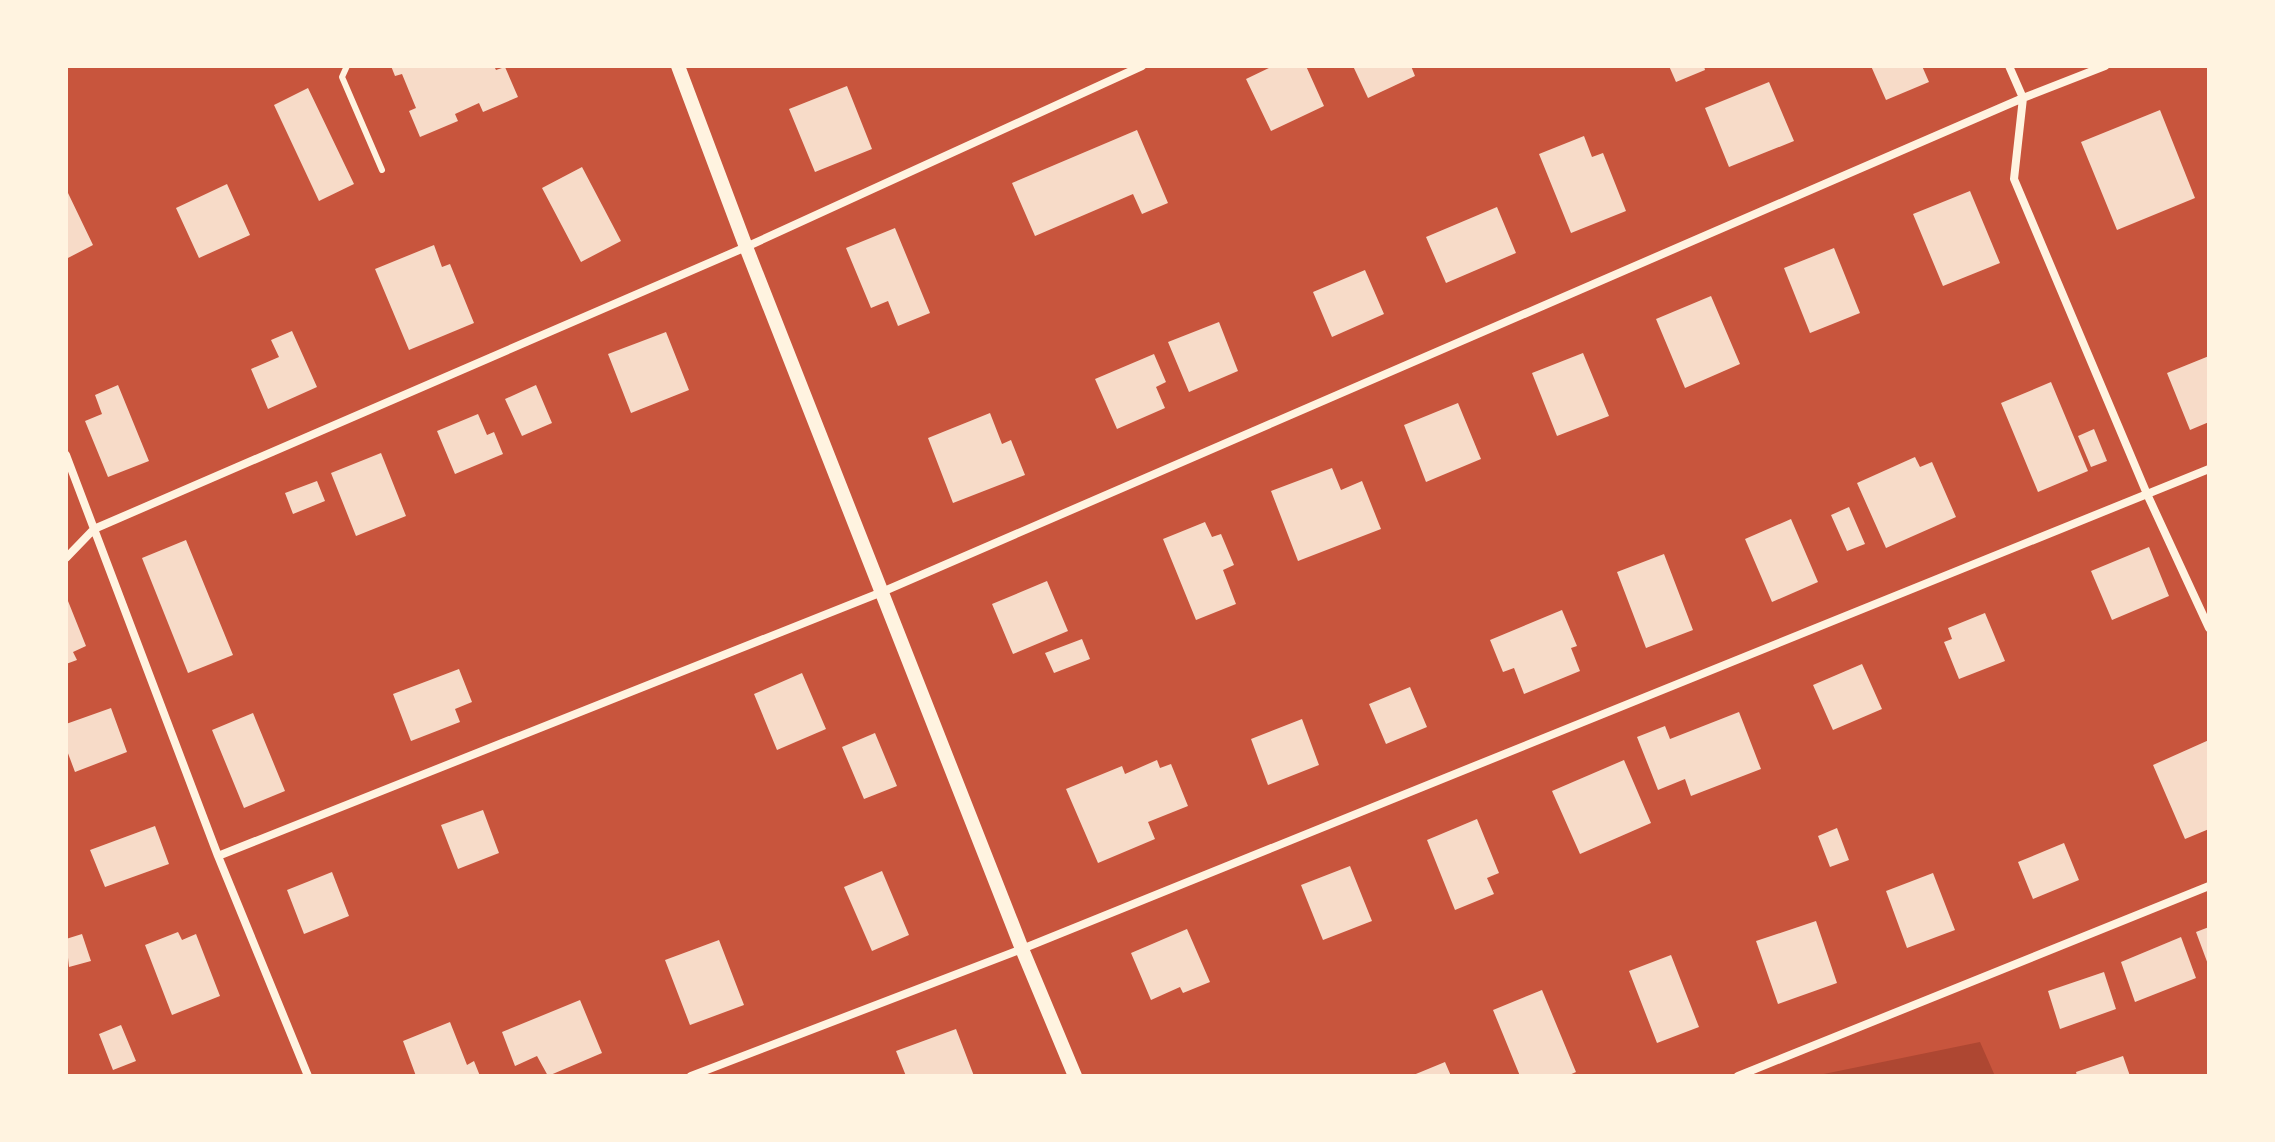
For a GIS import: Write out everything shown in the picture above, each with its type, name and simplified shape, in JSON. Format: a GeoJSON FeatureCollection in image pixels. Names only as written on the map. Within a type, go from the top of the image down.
{"type":"FeatureCollection","features":[{"type":"Feature","properties":{"kind":"street"},"geometry":{"type":"LineString","coordinates":[[678,66],[746,247],[1022,949],[1075,1076]]}},
{"type":"Feature","properties":{"kind":"street"},"geometry":{"type":"LineString","coordinates":[[66,558],[94,529],[746,247],[1142,66]]}},
{"type":"Feature","properties":{"kind":"street"},"geometry":{"type":"LineString","coordinates":[[2009,66],[2023,98],[2014,179],[2147,494],[2209,628]]}},
{"type":"Feature","properties":{"kind":"street"},"geometry":{"type":"LineString","coordinates":[[218,856],[882,592],[2023,98],[2105,66]]}},
{"type":"Feature","properties":{"kind":"street"},"geometry":{"type":"LineString","coordinates":[[66,455],[218,856],[308,1076]]}},
{"type":"Feature","properties":{"kind":"street"},"geometry":{"type":"LineString","coordinates":[[691,1076],[1022,949],[2209,469]]}},
{"type":"Feature","properties":{"kind":"street"},"geometry":{"type":"LineString","coordinates":[[1738,1076],[2209,886]]}},
{"type":"Feature","properties":{"kind":"lane"},"geometry":{"type":"LineString","coordinates":[[347,66],[342,77],[382,170]]}},
{"type":"Feature","properties":{"kind":"shaded area"},"geometry":{"type":"Polygon","coordinates":[[[1980,1042],[1995,1076],[1814,1076],[1980,1042]]]}},
{"type":"Feature","properties":{"kind":"building"},"geometry":{"type":"Polygon","coordinates":[[[391,66],[494,66],[496,70],[505,67],[518,97],[483,112],[479,103],[455,114],[458,121],[420,137],[409,111],[416,108],[402,74],[395,76],[391,66]]]}},
{"type":"Feature","properties":{"kind":"building"},"geometry":{"type":"Polygon","coordinates":[[[1273,66],[1306,66],[1324,106],[1271,131],[1246,79],[1273,66]]]}},
{"type":"Feature","properties":{"kind":"building"},"geometry":{"type":"Polygon","coordinates":[[[1353,66],[1411,66],[1415,76],[1368,98],[1353,66]]]}},
{"type":"Feature","properties":{"kind":"building"},"geometry":{"type":"Polygon","coordinates":[[[1669,66],[1704,66],[1705,70],[1676,82],[1669,66]]]}},
{"type":"Feature","properties":{"kind":"building"},"geometry":{"type":"Polygon","coordinates":[[[1871,66],[1922,66],[1929,82],[1886,100],[1871,66]]]}},
{"type":"Feature","properties":{"kind":"building"},"geometry":{"type":"Polygon","coordinates":[[[1769,82],[1794,141],[1729,167],[1705,108],[1769,82]]]}},
{"type":"Feature","properties":{"kind":"building"},"geometry":{"type":"Polygon","coordinates":[[[847,86],[872,149],[815,172],[789,109],[847,86]]]}},
{"type":"Feature","properties":{"kind":"building"},"geometry":{"type":"Polygon","coordinates":[[[308,88],[354,184],[319,201],[274,105],[308,88]]]}},
{"type":"Feature","properties":{"kind":"building"},"geometry":{"type":"Polygon","coordinates":[[[2160,110],[2195,198],[2117,230],[2081,142],[2160,110]]]}},
{"type":"Feature","properties":{"kind":"building"},"geometry":{"type":"Polygon","coordinates":[[[1137,130],[1168,203],[1142,214],[1133,194],[1035,236],[1012,183],[1137,130]]]}},
{"type":"Feature","properties":{"kind":"building"},"geometry":{"type":"Polygon","coordinates":[[[1584,136],[1592,157],[1603,153],[1626,211],[1571,233],[1539,154],[1584,136]]]}},
{"type":"Feature","properties":{"kind":"building"},"geometry":{"type":"Polygon","coordinates":[[[582,167],[621,241],[581,262],[542,188],[582,167]]]}},
{"type":"Feature","properties":{"kind":"building"},"geometry":{"type":"Polygon","coordinates":[[[227,184],[250,235],[199,258],[176,208],[227,184]]]}},
{"type":"Feature","properties":{"kind":"building"},"geometry":{"type":"Polygon","coordinates":[[[1970,191],[2000,263],[1943,286],[1913,214],[1970,191]]]}},
{"type":"Feature","properties":{"kind":"building"},"geometry":{"type":"Polygon","coordinates":[[[66,194],[93,245],[66,259],[66,194]]]}},
{"type":"Feature","properties":{"kind":"building"},"geometry":{"type":"Polygon","coordinates":[[[1497,207],[1516,253],[1446,283],[1426,237],[1497,207]]]}},
{"type":"Feature","properties":{"kind":"building"},"geometry":{"type":"Polygon","coordinates":[[[895,228],[930,313],[898,326],[888,301],[871,308],[846,248],[895,228]]]}},
{"type":"Feature","properties":{"kind":"building"},"geometry":{"type":"Polygon","coordinates":[[[434,245],[442,267],[450,264],[474,323],[409,350],[375,269],[434,245]]]}},
{"type":"Feature","properties":{"kind":"building"},"geometry":{"type":"Polygon","coordinates":[[[1834,248],[1860,313],[1810,333],[1784,268],[1834,248]]]}},
{"type":"Feature","properties":{"kind":"building"},"geometry":{"type":"Polygon","coordinates":[[[1365,270],[1384,314],[1332,337],[1313,292],[1365,270]]]}},
{"type":"Feature","properties":{"kind":"building"},"geometry":{"type":"Polygon","coordinates":[[[1711,296],[1740,364],[1685,388],[1656,319],[1711,296]]]}},
{"type":"Feature","properties":{"kind":"building"},"geometry":{"type":"Polygon","coordinates":[[[1219,322],[1238,371],[1189,392],[1168,342],[1219,322]]]}},
{"type":"Feature","properties":{"kind":"building"},"geometry":{"type":"Polygon","coordinates":[[[292,331],[317,387],[268,409],[251,369],[279,357],[271,340],[292,331]]]}},
{"type":"Feature","properties":{"kind":"building"},"geometry":{"type":"Polygon","coordinates":[[[666,332],[689,390],[631,413],[608,354],[666,332]]]}},
{"type":"Feature","properties":{"kind":"building"},"geometry":{"type":"Polygon","coordinates":[[[1583,353],[1609,416],[1557,436],[1532,373],[1583,353]]]}},
{"type":"Feature","properties":{"kind":"building"},"geometry":{"type":"Polygon","coordinates":[[[1154,354],[1166,382],[1156,387],[1165,408],[1117,429],[1095,379],[1154,354]]]}},
{"type":"Feature","properties":{"kind":"building"},"geometry":{"type":"Polygon","coordinates":[[[2209,356],[2209,422],[2190,430],[2167,373],[2209,356]]]}},
{"type":"Feature","properties":{"kind":"building"},"geometry":{"type":"Polygon","coordinates":[[[2051,382],[2088,471],[2038,492],[2001,403],[2051,382]]]}},
{"type":"Feature","properties":{"kind":"building"},"geometry":{"type":"Polygon","coordinates":[[[118,385],[149,461],[108,477],[85,421],[102,414],[95,395],[118,385]]]}},
{"type":"Feature","properties":{"kind":"building"},"geometry":{"type":"Polygon","coordinates":[[[536,385],[552,423],[522,436],[505,399],[536,385]]]}},
{"type":"Feature","properties":{"kind":"building"},"geometry":{"type":"Polygon","coordinates":[[[1458,403],[1481,459],[1426,482],[1404,425],[1458,403]]]}},
{"type":"Feature","properties":{"kind":"building"},"geometry":{"type":"Polygon","coordinates":[[[990,413],[1002,444],[1011,440],[1025,475],[953,503],[928,438],[990,413]]]}},
{"type":"Feature","properties":{"kind":"building"},"geometry":{"type":"Polygon","coordinates":[[[478,414],[487,435],[494,432],[503,454],[455,474],[437,431],[478,414]]]}},
{"type":"Feature","properties":{"kind":"building"},"geometry":{"type":"Polygon","coordinates":[[[2094,429],[2107,461],[2091,467],[2078,436],[2094,429]]]}},
{"type":"Feature","properties":{"kind":"building"},"geometry":{"type":"Polygon","coordinates":[[[381,453],[406,516],[356,536],[331,473],[381,453]]]}},
{"type":"Feature","properties":{"kind":"building"},"geometry":{"type":"Polygon","coordinates":[[[1915,457],[1920,467],[1932,462],[1956,517],[1886,548],[1857,483],[1915,457]]]}},
{"type":"Feature","properties":{"kind":"building"},"geometry":{"type":"Polygon","coordinates":[[[1332,468],[1341,490],[1362,481],[1381,529],[1298,561],[1271,491],[1332,468]]]}},
{"type":"Feature","properties":{"kind":"building"},"geometry":{"type":"Polygon","coordinates":[[[317,481],[325,501],[293,514],[285,493],[317,481]]]}},
{"type":"Feature","properties":{"kind":"building"},"geometry":{"type":"Polygon","coordinates":[[[1849,507],[1865,544],[1847,551],[1831,515],[1849,507]]]}},
{"type":"Feature","properties":{"kind":"building"},"geometry":{"type":"Polygon","coordinates":[[[1791,519],[1818,582],[1772,602],[1745,539],[1791,519]]]}},
{"type":"Feature","properties":{"kind":"building"},"geometry":{"type":"Polygon","coordinates":[[[1205,522],[1212,537],[1221,534],[1234,565],[1223,570],[1236,604],[1196,620],[1163,539],[1205,522]]]}},
{"type":"Feature","properties":{"kind":"building"},"geometry":{"type":"Polygon","coordinates":[[[186,540],[233,655],[188,673],[142,558],[186,540]]]}},
{"type":"Feature","properties":{"kind":"building"},"geometry":{"type":"Polygon","coordinates":[[[2149,547],[2169,596],[2112,620],[2091,571],[2149,547]]]}},
{"type":"Feature","properties":{"kind":"building"},"geometry":{"type":"Polygon","coordinates":[[[1664,554],[1693,630],[1646,648],[1617,572],[1664,554]]]}},
{"type":"Feature","properties":{"kind":"building"},"geometry":{"type":"Polygon","coordinates":[[[1047,581],[1068,631],[1013,654],[992,604],[1047,581]]]}},
{"type":"Feature","properties":{"kind":"building"},"geometry":{"type":"Polygon","coordinates":[[[66,596],[86,646],[73,652],[77,660],[66,664],[66,596]]]}},
{"type":"Feature","properties":{"kind":"building"},"geometry":{"type":"Polygon","coordinates":[[[1562,610],[1577,646],[1571,648],[1580,671],[1524,694],[1514,668],[1503,672],[1490,640],[1562,610]]]}},
{"type":"Feature","properties":{"kind":"building"},"geometry":{"type":"Polygon","coordinates":[[[1985,613],[2005,661],[1959,679],[1944,642],[1952,639],[1948,628],[1985,613]]]}},
{"type":"Feature","properties":{"kind":"building"},"geometry":{"type":"Polygon","coordinates":[[[1082,639],[1090,659],[1054,673],[1045,653],[1082,639]]]}},
{"type":"Feature","properties":{"kind":"building"},"geometry":{"type":"Polygon","coordinates":[[[1862,664],[1882,709],[1833,730],[1813,685],[1862,664]]]}},
{"type":"Feature","properties":{"kind":"building"},"geometry":{"type":"Polygon","coordinates":[[[459,669],[472,702],[455,709],[460,722],[411,741],[393,694],[459,669]]]}},
{"type":"Feature","properties":{"kind":"building"},"geometry":{"type":"Polygon","coordinates":[[[802,673],[826,729],[777,750],[754,694],[802,673]]]}},
{"type":"Feature","properties":{"kind":"building"},"geometry":{"type":"Polygon","coordinates":[[[1410,687],[1427,727],[1386,744],[1369,704],[1410,687]]]}},
{"type":"Feature","properties":{"kind":"building"},"geometry":{"type":"Polygon","coordinates":[[[111,708],[127,752],[75,772],[66,748],[66,724],[111,708]]]}},
{"type":"Feature","properties":{"kind":"building"},"geometry":{"type":"Polygon","coordinates":[[[1739,712],[1761,769],[1691,796],[1685,779],[1658,790],[1637,737],[1665,726],[1670,739],[1739,712]]]}},
{"type":"Feature","properties":{"kind":"building"},"geometry":{"type":"Polygon","coordinates":[[[253,713],[285,791],[244,808],[212,730],[253,713]]]}},
{"type":"Feature","properties":{"kind":"building"},"geometry":{"type":"Polygon","coordinates":[[[1302,719],[1319,765],[1268,785],[1251,739],[1302,719]]]}},
{"type":"Feature","properties":{"kind":"building"},"geometry":{"type":"Polygon","coordinates":[[[875,733],[897,786],[864,799],[842,747],[875,733]]]}},
{"type":"Feature","properties":{"kind":"building"},"geometry":{"type":"Polygon","coordinates":[[[2209,740],[2209,829],[2185,839],[2153,765],[2209,740]]]}},
{"type":"Feature","properties":{"kind":"building"},"geometry":{"type":"Polygon","coordinates":[[[1157,760],[1160,768],[1171,764],[1188,806],[1148,822],[1155,839],[1098,863],[1066,789],[1122,766],[1125,774],[1157,760]]]}},
{"type":"Feature","properties":{"kind":"building"},"geometry":{"type":"Polygon","coordinates":[[[1624,760],[1651,823],[1580,854],[1552,791],[1624,760]]]}},
{"type":"Feature","properties":{"kind":"building"},"geometry":{"type":"Polygon","coordinates":[[[483,810],[499,853],[458,869],[441,825],[483,810]]]}},
{"type":"Feature","properties":{"kind":"building"},"geometry":{"type":"Polygon","coordinates":[[[1477,819],[1499,873],[1487,878],[1494,894],[1455,910],[1427,840],[1477,819]]]}},
{"type":"Feature","properties":{"kind":"building"},"geometry":{"type":"Polygon","coordinates":[[[155,826],[169,864],[105,887],[90,850],[155,826]]]}},
{"type":"Feature","properties":{"kind":"building"},"geometry":{"type":"Polygon","coordinates":[[[1837,828],[1849,860],[1830,867],[1818,836],[1837,828]]]}},
{"type":"Feature","properties":{"kind":"building"},"geometry":{"type":"Polygon","coordinates":[[[2064,843],[2079,880],[2033,899],[2018,862],[2064,843]]]}},
{"type":"Feature","properties":{"kind":"building"},"geometry":{"type":"Polygon","coordinates":[[[1350,866],[1372,921],[1323,940],[1301,885],[1350,866]]]}},
{"type":"Feature","properties":{"kind":"building"},"geometry":{"type":"Polygon","coordinates":[[[882,871],[909,935],[872,951],[844,887],[882,871]]]}},
{"type":"Feature","properties":{"kind":"building"},"geometry":{"type":"Polygon","coordinates":[[[332,872],[349,916],[304,934],[287,890],[332,872]]]}},
{"type":"Feature","properties":{"kind":"building"},"geometry":{"type":"Polygon","coordinates":[[[1933,873],[1955,930],[1907,948],[1886,891],[1933,873]]]}},
{"type":"Feature","properties":{"kind":"building"},"geometry":{"type":"Polygon","coordinates":[[[1816,921],[1837,983],[1778,1004],[1756,941],[1816,921]]]}},
{"type":"Feature","properties":{"kind":"building"},"geometry":{"type":"Polygon","coordinates":[[[2209,927],[2209,967],[2196,932],[2209,927]]]}},
{"type":"Feature","properties":{"kind":"building"},"geometry":{"type":"Polygon","coordinates":[[[1187,929],[1210,982],[1183,993],[1180,987],[1151,1000],[1131,953],[1187,929]]]}},
{"type":"Feature","properties":{"kind":"building"},"geometry":{"type":"Polygon","coordinates":[[[178,932],[182,940],[196,934],[220,996],[172,1015],[145,945],[178,932]]]}},
{"type":"Feature","properties":{"kind":"building"},"geometry":{"type":"Polygon","coordinates":[[[82,934],[91,961],[69,967],[66,939],[82,934]]]}},
{"type":"Feature","properties":{"kind":"building"},"geometry":{"type":"Polygon","coordinates":[[[2181,937],[2196,978],[2135,1002],[2121,962],[2181,937]]]}},
{"type":"Feature","properties":{"kind":"building"},"geometry":{"type":"Polygon","coordinates":[[[719,940],[744,1005],[690,1025],[665,960],[719,940]]]}},
{"type":"Feature","properties":{"kind":"building"},"geometry":{"type":"Polygon","coordinates":[[[1671,955],[1699,1027],[1657,1043],[1629,971],[1671,955]]]}},
{"type":"Feature","properties":{"kind":"building"},"geometry":{"type":"Polygon","coordinates":[[[2104,972],[2116,1009],[2060,1029],[2048,991],[2104,972]]]}},
{"type":"Feature","properties":{"kind":"building"},"geometry":{"type":"Polygon","coordinates":[[[1542,990],[1576,1072],[1567,1076],[1520,1076],[1493,1010],[1542,990]]]}},
{"type":"Feature","properties":{"kind":"building"},"geometry":{"type":"Polygon","coordinates":[[[580,1000],[602,1053],[548,1076],[537,1056],[515,1066],[502,1032],[580,1000]]]}},
{"type":"Feature","properties":{"kind":"building"},"geometry":{"type":"Polygon","coordinates":[[[450,1022],[467,1065],[474,1061],[480,1076],[416,1076],[403,1041],[450,1022]]]}},
{"type":"Feature","properties":{"kind":"building"},"geometry":{"type":"Polygon","coordinates":[[[121,1025],[136,1061],[113,1070],[99,1034],[121,1025]]]}},
{"type":"Feature","properties":{"kind":"building"},"geometry":{"type":"Polygon","coordinates":[[[956,1029],[974,1076],[906,1076],[896,1051],[956,1029]]]}},
{"type":"Feature","properties":{"kind":"building"},"geometry":{"type":"Polygon","coordinates":[[[2123,1056],[2130,1076],[2077,1076],[2076,1072],[2123,1056]]]}},
{"type":"Feature","properties":{"kind":"building"},"geometry":{"type":"Polygon","coordinates":[[[1445,1062],[1451,1076],[1411,1076],[1445,1062]]]}}]}
